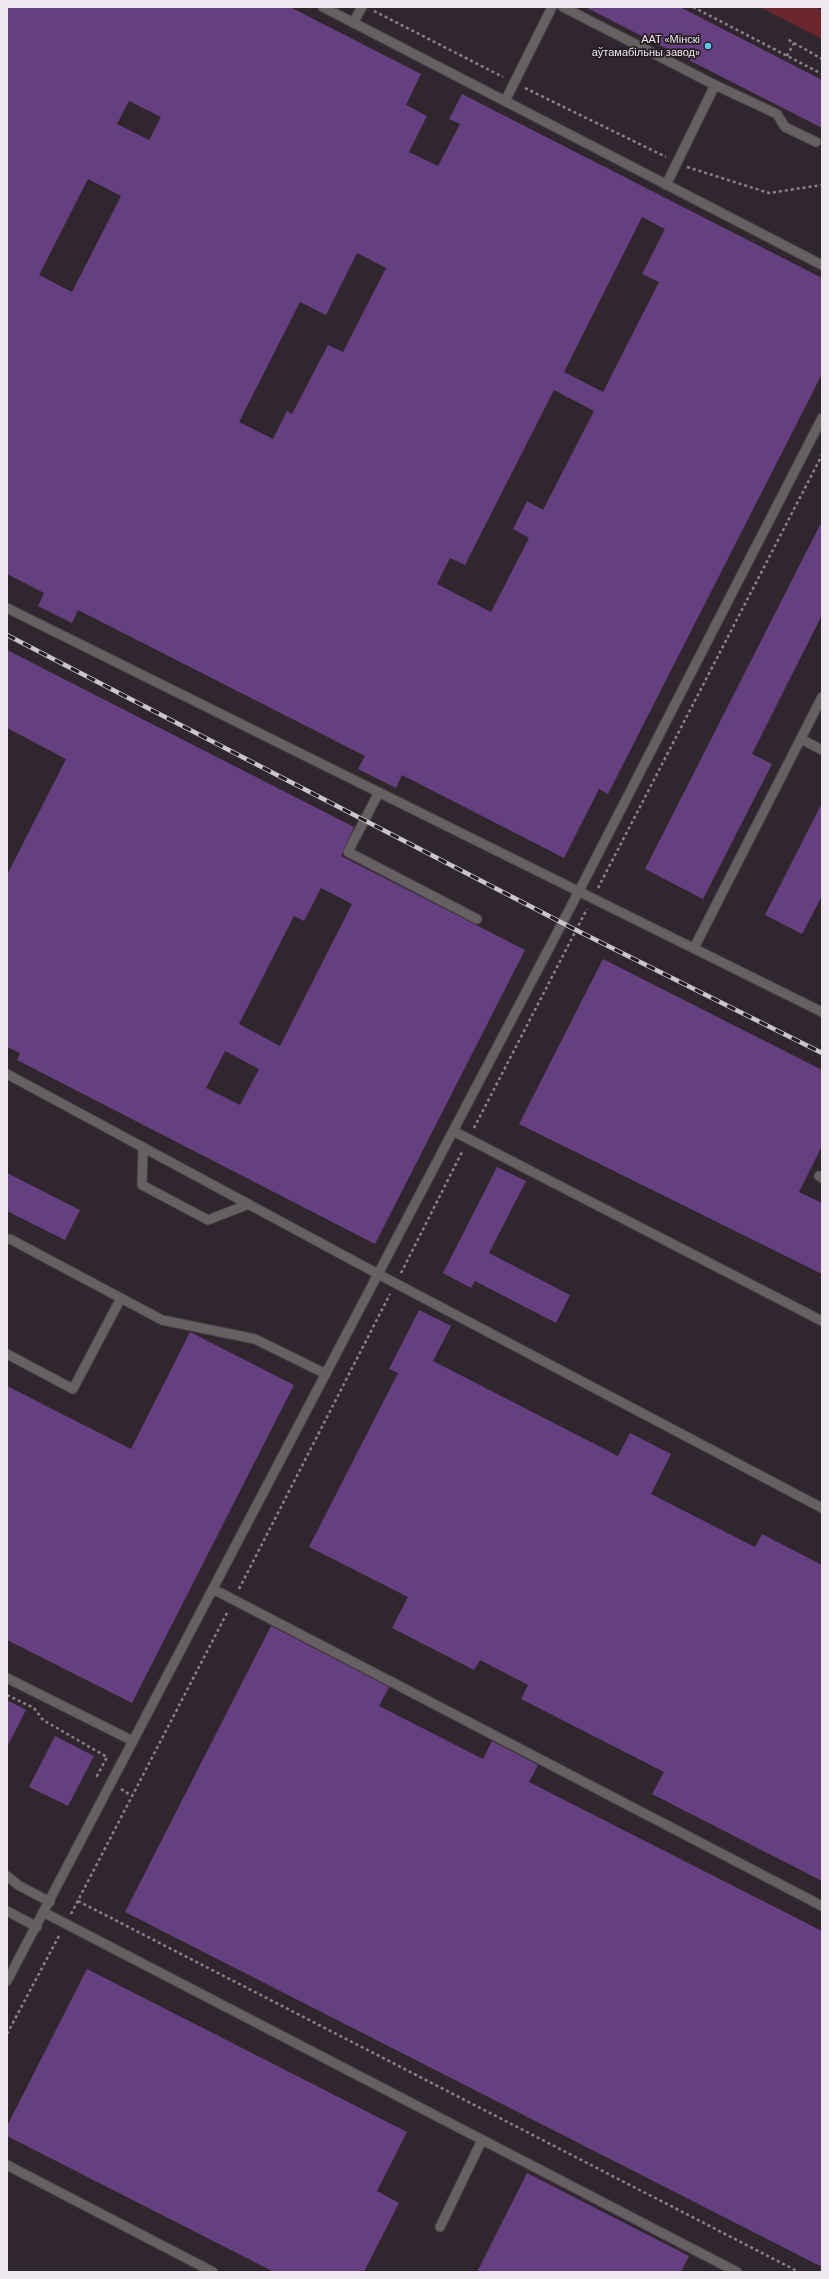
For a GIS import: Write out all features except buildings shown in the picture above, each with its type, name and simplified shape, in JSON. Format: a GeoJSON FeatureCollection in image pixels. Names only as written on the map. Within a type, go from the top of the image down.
{"type":"FeatureCollection","features":[{"type":"Feature","properties":{"kind":"lane"},"geometry":{"type":"LineString","coordinates":[[323,7],[822,265]]}},
{"type":"Feature","properties":{"kind":"lane"},"geometry":{"type":"LineString","coordinates":[[354,23],[362,7]]}},
{"type":"Feature","properties":{"kind":"lane"},"geometry":{"type":"LineString","coordinates":[[505,101],[552,7]]}},
{"type":"Feature","properties":{"kind":"lane"},"geometry":{"type":"LineString","coordinates":[[563,7],[715,85],[777,114],[785,127],[816,142]]}},
{"type":"Feature","properties":{"kind":"lane"},"geometry":{"type":"LineString","coordinates":[[666,185],[715,85]]}},
{"type":"Feature","properties":{"kind":"lane"},"geometry":{"type":"LineString","coordinates":[[7,1981],[45,1913],[132,1741],[454,1131],[822,418]]}},
{"type":"Feature","properties":{"kind":"lane"},"geometry":{"type":"LineString","coordinates":[[7,608],[822,1012]]}},
{"type":"Feature","properties":{"kind":"lane"},"geometry":{"type":"LineString","coordinates":[[694,948],[822,698]]}},
{"type":"Feature","properties":{"kind":"lane"},"geometry":{"type":"LineString","coordinates":[[801,739],[822,750]]}},
{"type":"Feature","properties":{"kind":"lane"},"geometry":{"type":"LineString","coordinates":[[379,792],[348,852],[477,919]]}},
{"type":"Feature","properties":{"kind":"lane"},"geometry":{"type":"LineString","coordinates":[[7,1074],[378,1274],[822,1508]]}},
{"type":"Feature","properties":{"kind":"lane"},"geometry":{"type":"LineString","coordinates":[[454,1131],[822,1320]]}},
{"type":"Feature","properties":{"kind":"lane"},"geometry":{"type":"LineString","coordinates":[[143,1147],[142,1185],[208,1220],[249,1204]]}},
{"type":"Feature","properties":{"kind":"lane"},"geometry":{"type":"LineString","coordinates":[[10,1239],[162,1320],[255,1339],[326,1374]]}},
{"type":"Feature","properties":{"kind":"lane"},"geometry":{"type":"LineString","coordinates":[[7,1354],[73,1389],[121,1298]]}},
{"type":"Feature","properties":{"kind":"lane"},"geometry":{"type":"LineString","coordinates":[[213,1589],[822,1906]]}},
{"type":"Feature","properties":{"kind":"lane"},"geometry":{"type":"LineString","coordinates":[[7,1678],[132,1741]]}},
{"type":"Feature","properties":{"kind":"lane"},"geometry":{"type":"LineString","coordinates":[[7,1876],[18,1885],[50,1902]]}},
{"type":"Feature","properties":{"kind":"lane"},"geometry":{"type":"LineString","coordinates":[[7,1911],[37,1927]]}},
{"type":"Feature","properties":{"kind":"lane"},"geometry":{"type":"LineString","coordinates":[[45,1913],[737,2272]]}},
{"type":"Feature","properties":{"kind":"lane"},"geometry":{"type":"LineString","coordinates":[[440,2226],[482,2140]]}},
{"type":"Feature","properties":{"kind":"lane"},"geometry":{"type":"LineString","coordinates":[[7,2165],[213,2272]]}},
{"type":"Feature","properties":{"kind":"path"},"geometry":{"type":"LineString","coordinates":[[367,7],[514,82],[696,171],[769,193],[822,186]]}},
{"type":"Feature","properties":{"kind":"path"},"geometry":{"type":"LineString","coordinates":[[693,7],[822,74]]}},
{"type":"Feature","properties":{"kind":"path"},"geometry":{"type":"LineString","coordinates":[[788,39],[822,59]]}},
{"type":"Feature","properties":{"kind":"path"},"geometry":{"type":"LineString","coordinates":[[787,56],[794,43]]}},
{"type":"Feature","properties":{"kind":"path"},"geometry":{"type":"LineString","coordinates":[[7,2034],[78,1901],[234,1600],[395,1283],[822,455]]}},
{"type":"Feature","properties":{"kind":"path"},"geometry":{"type":"LineString","coordinates":[[7,1695],[34,1708],[43,1720],[107,1757],[97,1776],[132,1796]]}},
{"type":"Feature","properties":{"kind":"path"},"geometry":{"type":"LineString","coordinates":[[78,1901],[799,2272]]}},
{"type":"Feature","properties":{"kind":"shaded area"},"geometry":{"type":"Polygon","coordinates":[[[760,7],[814,7],[822,11],[822,39],[760,7]]]}},
{"type":"Feature","properties":{"kind":"railway"},"geometry":{"type":"LineString","coordinates":[[7,635],[576,930],[822,1053]]}},
{"type":"Feature","properties":{"kind":"place","name":"ААТ «Мінскі аўтамабільны завод»"},"geometry":{"type":"Point","coordinates":[708,46]}}]}
